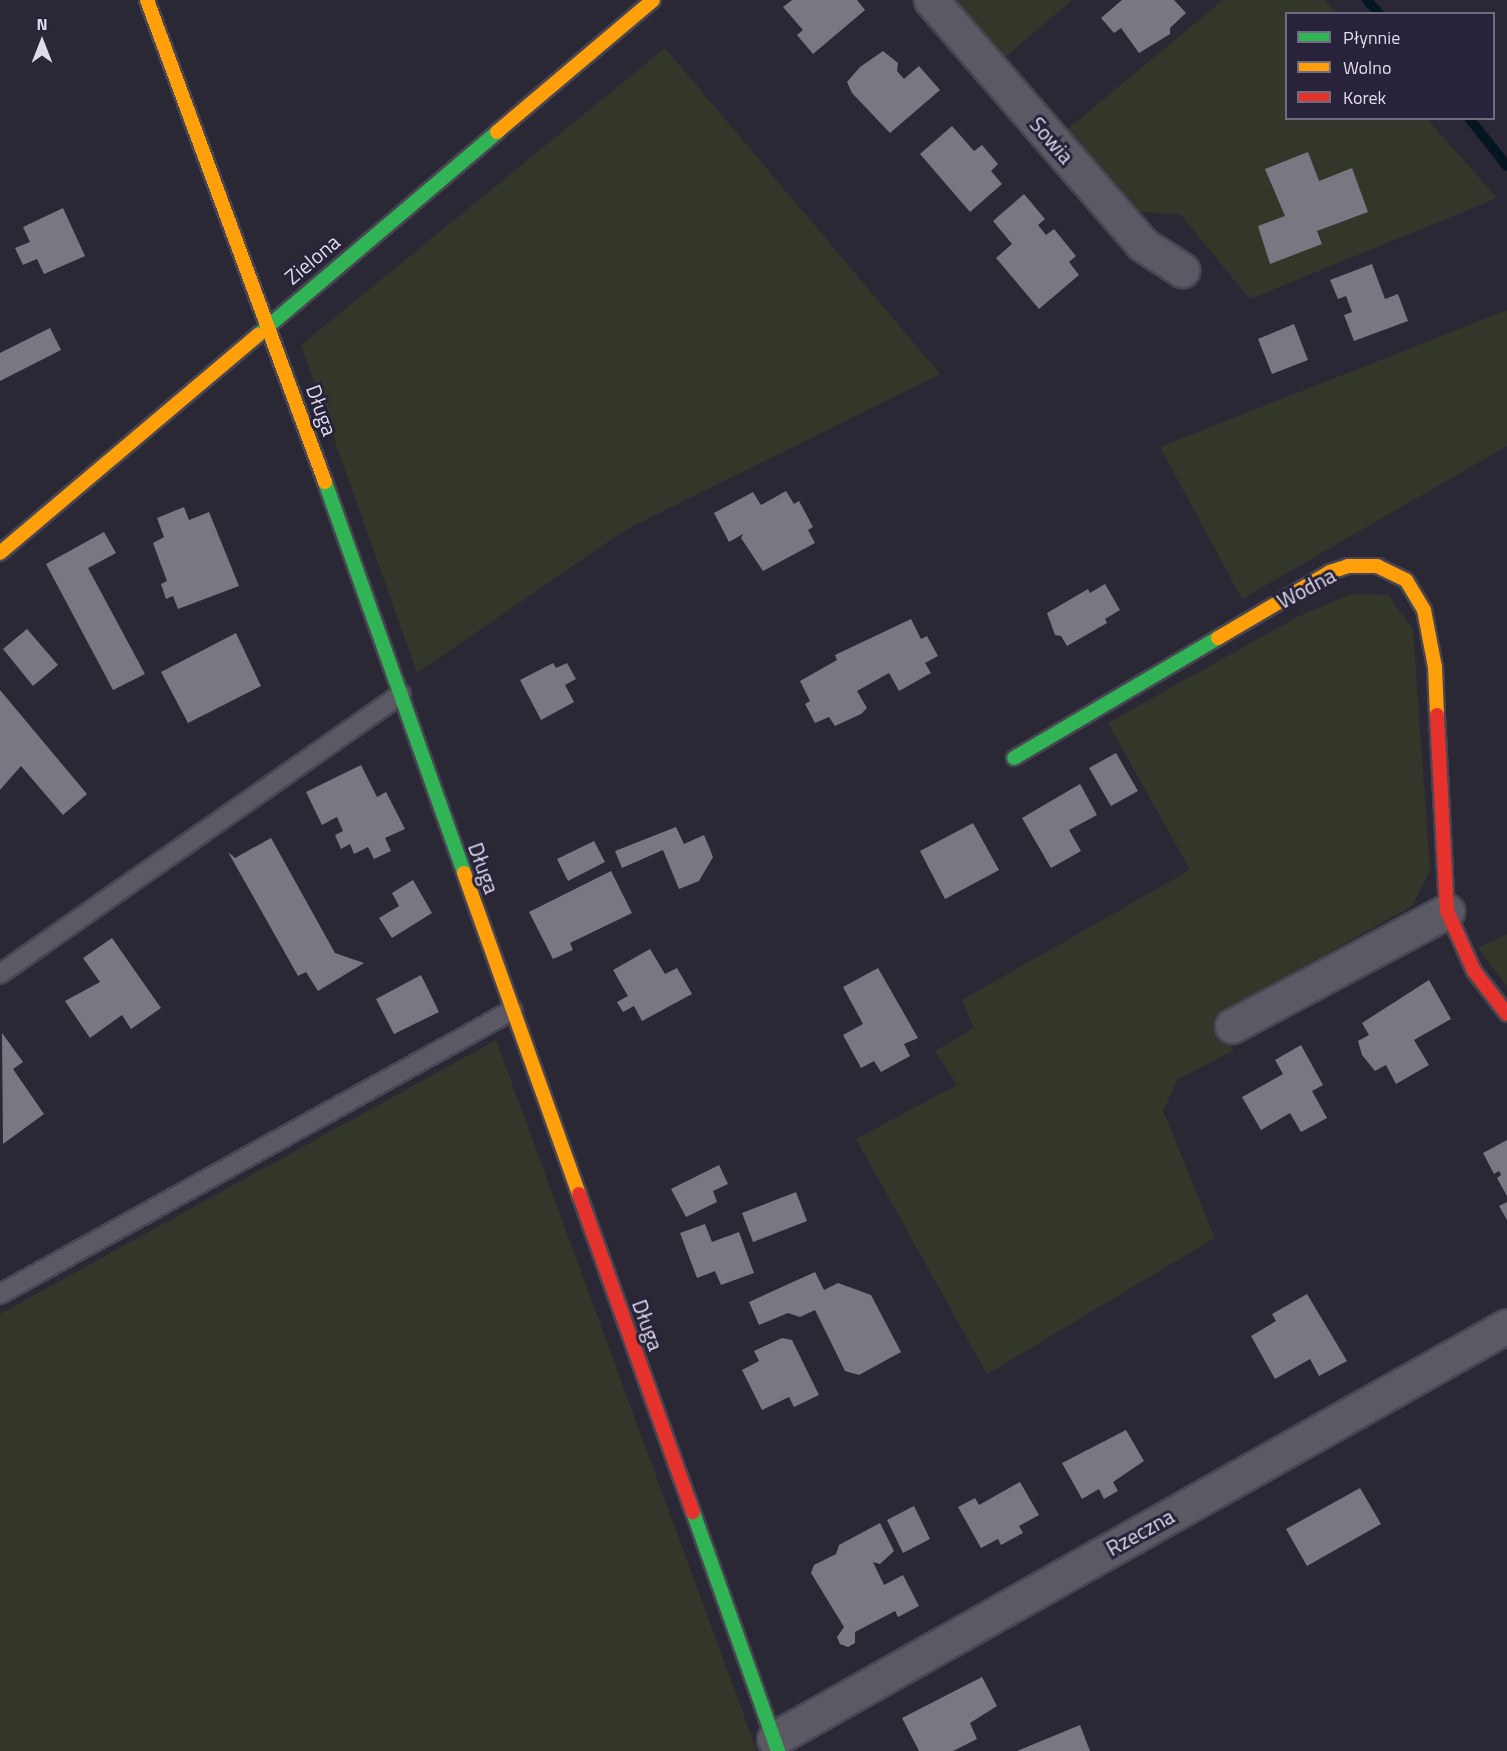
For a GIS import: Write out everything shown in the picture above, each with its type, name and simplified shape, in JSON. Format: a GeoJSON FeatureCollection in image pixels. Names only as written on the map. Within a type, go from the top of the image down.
{"type":"FeatureCollection","features":[{"type":"Feature","properties":{"kind":"street","name":"Długa"},"geometry":{"type":"LineString","coordinates":[[147,0],[268,323],[776,1745]]}},
{"type":"Feature","properties":{"kind":"street","name":"Zielona"},"geometry":{"type":"LineString","coordinates":[[0,553],[268,323],[653,0]]}},
{"type":"Feature","properties":{"kind":"street","name":"Sowia"},"geometry":{"type":"LineString","coordinates":[[931,0],[1142,244],[1182,270]]}},
{"type":"Feature","properties":{"kind":"street","name":"Wodna"},"geometry":{"type":"LineString","coordinates":[[1014,758],[1330,572],[1348,567],[1386,570],[1406,580],[1424,610],[1435,667],[1447,911],[1474,971],[1507,1014]]}},
{"type":"Feature","properties":{"kind":"street"},"geometry":{"type":"LineString","coordinates":[[1232,1026],[1447,911]]}},
{"type":"Feature","properties":{"kind":"street","name":"Rzeczna"},"geometry":{"type":"LineString","coordinates":[[776,1745],[1507,1326]]}},
{"type":"Feature","properties":{"kind":"lane"},"geometry":{"type":"LineString","coordinates":[[0,974],[400,694]]}},
{"type":"Feature","properties":{"kind":"lane"},"geometry":{"type":"LineString","coordinates":[[0,1294],[513,1010]]}},
{"type":"Feature","properties":{"kind":"green space"},"geometry":{"type":"Polygon","coordinates":[[[952,0],[1072,0],[1003,59],[952,0]]]}},
{"type":"Feature","properties":{"kind":"green space"},"geometry":{"type":"Polygon","coordinates":[[[1223,0],[1324,0],[1335,12],[1285,12],[1285,120],[1428,120],[1497,198],[1250,299],[1180,214],[1133,212],[1064,132],[1223,0]]]}},
{"type":"Feature","properties":{"kind":"green space"},"geometry":{"type":"Polygon","coordinates":[[[665,48],[940,374],[625,530],[417,673],[301,345],[665,48]]]}},
{"type":"Feature","properties":{"kind":"green space"},"geometry":{"type":"Polygon","coordinates":[[[1507,310],[1507,446],[1242,599],[1160,447],[1507,310]]]}},
{"type":"Feature","properties":{"kind":"green space"},"geometry":{"type":"Polygon","coordinates":[[[1352,594],[1388,595],[1413,629],[1430,870],[1412,906],[1214,1017],[1234,1050],[1177,1080],[1163,1111],[1215,1238],[987,1374],[856,1139],[957,1085],[935,1051],[974,1028],[962,1000],[1190,870],[1108,723],[1297,617],[1352,594]]]}},
{"type":"Feature","properties":{"kind":"green space"},"geometry":{"type":"Polygon","coordinates":[[[1507,934],[1507,986],[1478,948],[1507,934]]]}},
{"type":"Feature","properties":{"kind":"green space"},"geometry":{"type":"Polygon","coordinates":[[[496,1040],[757,1751],[0,1751],[0,1314],[496,1040]]]}},
{"type":"Feature","properties":{"kind":"building"},"geometry":{"type":"Polygon","coordinates":[[[792,0],[857,0],[865,10],[813,54],[797,35],[803,30],[783,7],[792,0]]]}},
{"type":"Feature","properties":{"kind":"building"},"geometry":{"type":"Polygon","coordinates":[[[1122,0],[1174,0],[1186,13],[1170,28],[1170,34],[1139,53],[1121,28],[1114,33],[1101,18],[1122,0]]]}},
{"type":"Feature","properties":{"kind":"building"},"geometry":{"type":"Polygon","coordinates":[[[883,51],[898,63],[897,71],[904,79],[919,66],[940,90],[890,133],[852,93],[847,82],[860,67],[883,51]]]}},
{"type":"Feature","properties":{"kind":"building"},"geometry":{"type":"Polygon","coordinates":[[[952,126],[974,151],[982,145],[998,164],[991,171],[1002,184],[970,212],[920,154],[952,126]]]}},
{"type":"Feature","properties":{"kind":"building"},"geometry":{"type":"Polygon","coordinates":[[[1308,152],[1319,181],[1352,168],[1368,212],[1317,231],[1322,244],[1270,264],[1258,226],[1285,216],[1265,169],[1308,152]]]}},
{"type":"Feature","properties":{"kind":"building"},"geometry":{"type":"Polygon","coordinates":[[[1024,194],[1045,219],[1038,225],[1046,235],[1054,229],[1076,256],[1069,262],[1079,275],[1039,309],[996,258],[1012,244],[993,221],[1024,194]]]}},
{"type":"Feature","properties":{"kind":"building"},"geometry":{"type":"Polygon","coordinates":[[[63,208],[85,256],[44,274],[37,259],[23,265],[15,248],[30,242],[23,227],[63,208]]]}},
{"type":"Feature","properties":{"kind":"building"},"geometry":{"type":"Polygon","coordinates":[[[1372,264],[1385,299],[1398,294],[1408,321],[1354,341],[1344,315],[1352,312],[1346,296],[1338,299],[1330,280],[1372,264]]]}},
{"type":"Feature","properties":{"kind":"building"},"geometry":{"type":"Polygon","coordinates":[[[1294,324],[1308,360],[1272,374],[1258,339],[1294,324]]]}},
{"type":"Feature","properties":{"kind":"building"},"geometry":{"type":"Polygon","coordinates":[[[50,328],[61,350],[0,381],[0,353],[50,328]]]}},
{"type":"Feature","properties":{"kind":"building"},"geometry":{"type":"Polygon","coordinates":[[[786,491],[794,504],[799,501],[813,527],[808,530],[815,543],[763,571],[741,538],[743,534],[729,542],[714,513],[753,492],[761,505],[786,491]]]}},
{"type":"Feature","properties":{"kind":"building"},"geometry":{"type":"Polygon","coordinates":[[[184,507],[189,520],[209,512],[239,586],[178,609],[173,596],[166,599],[161,584],[167,581],[153,543],[164,537],[157,518],[184,507]]]}},
{"type":"Feature","properties":{"kind":"building"},"geometry":{"type":"Polygon","coordinates":[[[104,532],[116,553],[88,568],[145,674],[113,690],[46,564],[104,532]]]}},
{"type":"Feature","properties":{"kind":"building"},"geometry":{"type":"Polygon","coordinates":[[[1105,584],[1120,610],[1105,619],[1107,623],[1067,646],[1061,636],[1055,635],[1047,613],[1088,589],[1090,593],[1105,584]]]}},
{"type":"Feature","properties":{"kind":"building"},"geometry":{"type":"Polygon","coordinates":[[[911,619],[921,639],[927,636],[938,656],[925,663],[931,673],[899,691],[889,673],[857,691],[867,708],[861,714],[835,726],[829,717],[815,723],[805,704],[810,701],[800,681],[837,660],[835,655],[911,619]]]}},
{"type":"Feature","properties":{"kind":"building"},"geometry":{"type":"Polygon","coordinates":[[[27,629],[58,665],[33,686],[3,649],[27,629]]]}},
{"type":"Feature","properties":{"kind":"building"},"geometry":{"type":"Polygon","coordinates":[[[236,633],[261,686],[188,723],[161,672],[236,633]]]}},
{"type":"Feature","properties":{"kind":"building"},"geometry":{"type":"Polygon","coordinates":[[[553,663],[556,668],[567,663],[576,679],[565,685],[574,702],[541,720],[520,680],[553,663]]]}},
{"type":"Feature","properties":{"kind":"building"},"geometry":{"type":"Polygon","coordinates":[[[0,690],[87,794],[63,815],[21,766],[0,790],[0,690]]]}},
{"type":"Feature","properties":{"kind":"building"},"geometry":{"type":"Polygon","coordinates":[[[1116,753],[1138,791],[1111,806],[1089,768],[1116,753]]]}},
{"type":"Feature","properties":{"kind":"building"},"geometry":{"type":"Polygon","coordinates":[[[361,765],[377,797],[386,792],[405,829],[385,838],[391,851],[374,859],[368,847],[354,854],[350,844],[341,849],[335,835],[343,831],[337,817],[322,825],[306,792],[361,765]]]}},
{"type":"Feature","properties":{"kind":"building"},"geometry":{"type":"Polygon","coordinates":[[[1080,784],[1097,815],[1069,830],[1081,851],[1051,868],[1022,818],[1080,784]]]}},
{"type":"Feature","properties":{"kind":"building"},"geometry":{"type":"Polygon","coordinates":[[[973,823],[999,870],[945,899],[920,851],[973,823]]]}},
{"type":"Feature","properties":{"kind":"building"},"geometry":{"type":"Polygon","coordinates":[[[676,827],[684,844],[704,835],[713,857],[699,881],[679,889],[663,850],[622,868],[615,851],[676,827]]]}},
{"type":"Feature","properties":{"kind":"building"},"geometry":{"type":"Polygon","coordinates":[[[271,838],[335,953],[364,963],[318,991],[306,972],[298,976],[228,852],[235,858],[271,838]]]}},
{"type":"Feature","properties":{"kind":"building"},"geometry":{"type":"Polygon","coordinates":[[[594,841],[605,862],[568,881],[557,859],[594,841]]]}},
{"type":"Feature","properties":{"kind":"building"},"geometry":{"type":"Polygon","coordinates":[[[611,871],[632,913],[570,943],[573,950],[553,959],[529,912],[611,871]]]}},
{"type":"Feature","properties":{"kind":"building"},"geometry":{"type":"Polygon","coordinates":[[[413,880],[432,913],[392,938],[379,918],[399,906],[392,893],[413,880]]]}},
{"type":"Feature","properties":{"kind":"building"},"geometry":{"type":"Polygon","coordinates":[[[112,938],[161,1008],[131,1029],[122,1015],[90,1038],[65,1001],[100,982],[83,958],[112,938]]]}},
{"type":"Feature","properties":{"kind":"building"},"geometry":{"type":"Polygon","coordinates":[[[650,949],[665,974],[677,968],[692,994],[642,1021],[634,1006],[623,1012],[617,1002],[628,996],[613,970],[650,949]]]}},
{"type":"Feature","properties":{"kind":"building"},"geometry":{"type":"Polygon","coordinates":[[[878,968],[918,1038],[904,1044],[910,1056],[881,1072],[874,1061],[861,1068],[843,1035],[863,1024],[843,987],[878,968]]]}},
{"type":"Feature","properties":{"kind":"building"},"geometry":{"type":"Polygon","coordinates":[[[421,975],[439,1012],[394,1034],[376,999],[421,975]]]}},
{"type":"Feature","properties":{"kind":"building"},"geometry":{"type":"Polygon","coordinates":[[[1429,980],[1451,1019],[1414,1040],[1429,1065],[1396,1084],[1386,1065],[1375,1071],[1362,1055],[1358,1041],[1369,1035],[1362,1023],[1429,980]]]}},
{"type":"Feature","properties":{"kind":"building"},"geometry":{"type":"Polygon","coordinates":[[[2,1033],[23,1062],[13,1069],[44,1114],[3,1144],[2,1033]]]}},
{"type":"Feature","properties":{"kind":"building"},"geometry":{"type":"Polygon","coordinates":[[[1301,1045],[1323,1085],[1312,1091],[1327,1118],[1301,1132],[1290,1113],[1261,1130],[1242,1097],[1283,1074],[1275,1060],[1301,1045]]]}},
{"type":"Feature","properties":{"kind":"building"},"geometry":{"type":"Polygon","coordinates":[[[1507,1140],[1507,1196],[1497,1178],[1501,1175],[1499,1171],[1494,1174],[1483,1153],[1507,1140]]]}},
{"type":"Feature","properties":{"kind":"building"},"geometry":{"type":"Polygon","coordinates":[[[719,1165],[728,1184],[713,1191],[717,1202],[686,1217],[671,1189],[719,1165]]]}},
{"type":"Feature","properties":{"kind":"building"},"geometry":{"type":"Polygon","coordinates":[[[796,1192],[807,1221],[753,1242],[742,1213],[796,1192]]]}},
{"type":"Feature","properties":{"kind":"building"},"geometry":{"type":"Polygon","coordinates":[[[1507,1202],[1507,1220],[1499,1206],[1507,1202]]]}},
{"type":"Feature","properties":{"kind":"building"},"geometry":{"type":"Polygon","coordinates":[[[705,1224],[712,1242],[739,1232],[754,1273],[721,1285],[715,1271],[697,1278],[680,1233],[705,1224]]]}},
{"type":"Feature","properties":{"kind":"building"},"geometry":{"type":"Polygon","coordinates":[[[815,1272],[824,1290],[838,1283],[871,1295],[901,1352],[859,1375],[845,1371],[815,1310],[800,1317],[788,1313],[759,1325],[749,1302],[815,1272]]]}},
{"type":"Feature","properties":{"kind":"building"},"geometry":{"type":"Polygon","coordinates":[[[1307,1294],[1347,1361],[1319,1376],[1310,1359],[1275,1379],[1251,1336],[1276,1321],[1272,1314],[1307,1294]]]}},
{"type":"Feature","properties":{"kind":"building"},"geometry":{"type":"Polygon","coordinates":[[[782,1338],[792,1340],[819,1395],[794,1407],[789,1397],[762,1410],[742,1370],[759,1361],[754,1351],[782,1338]]]}},
{"type":"Feature","properties":{"kind":"building"},"geometry":{"type":"Polygon","coordinates":[[[1126,1430],[1144,1461],[1113,1482],[1118,1491],[1104,1499],[1099,1489],[1082,1499],[1062,1463],[1126,1430]]]}},
{"type":"Feature","properties":{"kind":"building"},"geometry":{"type":"Polygon","coordinates":[[[1020,1482],[1039,1515],[1019,1526],[1023,1533],[1001,1545],[998,1539],[981,1548],[958,1507],[975,1498],[979,1505],[1020,1482]]]}},
{"type":"Feature","properties":{"kind":"building"},"geometry":{"type":"Polygon","coordinates":[[[1360,1488],[1381,1524],[1307,1566],[1286,1529],[1360,1488]]]}},
{"type":"Feature","properties":{"kind":"building"},"geometry":{"type":"Polygon","coordinates":[[[914,1506],[930,1539],[903,1553],[887,1520],[914,1506]]]}},
{"type":"Feature","properties":{"kind":"building"},"geometry":{"type":"Polygon","coordinates":[[[880,1523],[894,1551],[880,1564],[873,1562],[884,1585],[903,1575],[919,1606],[898,1617],[895,1611],[855,1632],[855,1643],[848,1647],[840,1644],[837,1637],[844,1627],[811,1573],[814,1565],[836,1554],[839,1545],[880,1523]]]}},
{"type":"Feature","properties":{"kind":"building"},"geometry":{"type":"Polygon","coordinates":[[[982,1677],[997,1706],[970,1723],[977,1739],[953,1751],[919,1751],[902,1718],[982,1677]]]}},
{"type":"Feature","properties":{"kind":"building"},"geometry":{"type":"Polygon","coordinates":[[[1080,1725],[1090,1751],[1017,1751],[1080,1725]]]}},
{"type":"Feature","properties":{"kind":"waterway"},"geometry":{"type":"LineString","coordinates":[[1367,0],[1377,12]]}},
{"type":"Feature","properties":{"kind":"waterway"},"geometry":{"type":"LineString","coordinates":[[1471,120],[1507,166]]}},
{"type":"Feature","properties":{"kind":"traffic: fast"},"geometry":{"type":"LineString","coordinates":[[258,335],[497,132]]}},
{"type":"Feature","properties":{"kind":"traffic: fast"},"geometry":{"type":"LineString","coordinates":[[325,482],[464,873]]}},
{"type":"Feature","properties":{"kind":"traffic: fast"},"geometry":{"type":"LineString","coordinates":[[1014,758],[1218,638]]}},
{"type":"Feature","properties":{"kind":"traffic: fast"},"geometry":{"type":"LineString","coordinates":[[693,1512],[778,1751]]}},
{"type":"Feature","properties":{"kind":"traffic: slow"},"geometry":{"type":"LineString","coordinates":[[147,0],[325,482]]}},
{"type":"Feature","properties":{"kind":"traffic: slow"},"geometry":{"type":"LineString","coordinates":[[497,132],[653,0]]}},
{"type":"Feature","properties":{"kind":"traffic: slow"},"geometry":{"type":"LineString","coordinates":[[0,553],[258,335]]}},
{"type":"Feature","properties":{"kind":"traffic: slow"},"geometry":{"type":"LineString","coordinates":[[1218,638],[1330,572],[1348,566],[1377,566],[1406,580],[1424,610],[1435,667],[1437,715]]}},
{"type":"Feature","properties":{"kind":"traffic: slow"},"geometry":{"type":"LineString","coordinates":[[464,873],[579,1194]]}},
{"type":"Feature","properties":{"kind":"traffic: jam"},"geometry":{"type":"LineString","coordinates":[[1437,715],[1447,911],[1474,971],[1507,1014]]}},
{"type":"Feature","properties":{"kind":"traffic: jam"},"geometry":{"type":"LineString","coordinates":[[579,1194],[693,1512]]}}]}
